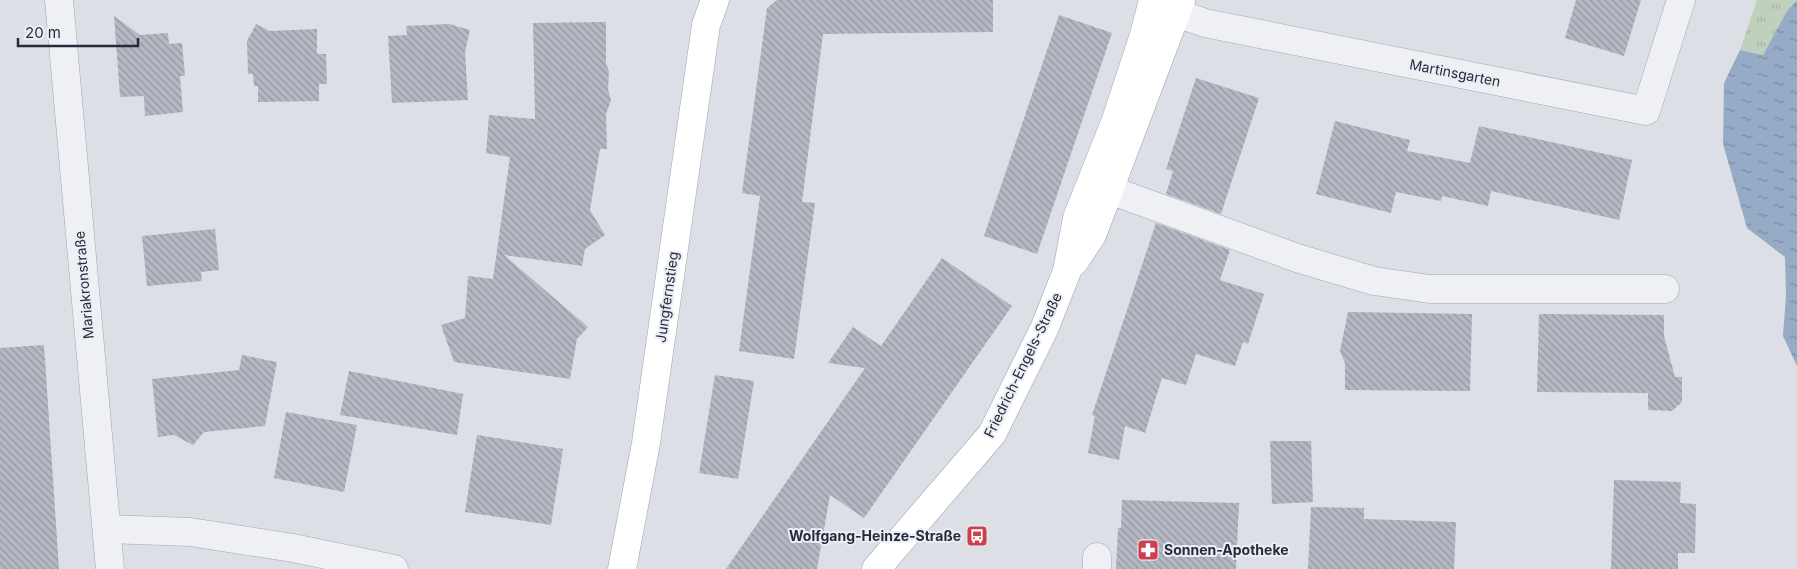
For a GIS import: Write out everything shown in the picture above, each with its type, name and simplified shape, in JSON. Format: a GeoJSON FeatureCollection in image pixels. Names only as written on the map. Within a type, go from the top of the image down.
{"type":"FeatureCollection","features":[{"type":"Feature","properties":{"kind":"main road"},"geometry":{"type":"LineString","coordinates":[[694,0],[711,12]]}},
{"type":"Feature","properties":{"kind":"main road","name":"Friedrich-Engels-Straße"},"geometry":{"type":"LineString","coordinates":[[1067,271],[1092,235],[1110,190],[1166,5]]}},
{"type":"Feature","properties":{"kind":"main road","name":"Friedrich-Engels-Straße"},"geometry":{"type":"LineString","coordinates":[[876,569],[992,434],[1045,327],[1067,271],[1077,218],[1116,120],[1166,5]]}},
{"type":"Feature","properties":{"kind":"main road","name":"Jungfernstieg"},"geometry":{"type":"LineString","coordinates":[[622,569],[646,444],[711,12]]}},
{"type":"Feature","properties":{"kind":"street","name":"Mariakronstraße"},"geometry":{"type":"LineString","coordinates":[[60,0],[110,569]]}},
{"type":"Feature","properties":{"kind":"street","name":"Martinsgarten"},"geometry":{"type":"LineString","coordinates":[[1166,5],[1214,25],[1646,111],[1681,0]]}},
{"type":"Feature","properties":{"kind":"street"},"geometry":{"type":"LineString","coordinates":[[1110,190],[1297,258],[1374,281],[1430,288],[1470,290],[1666,288]]}},
{"type":"Feature","properties":{"kind":"street"},"geometry":{"type":"LineString","coordinates":[[107,529],[190,532],[293,548],[394,569]]}},
{"type":"Feature","properties":{"kind":"green space"},"geometry":{"type":"Polygon","coordinates":[[[1757,0],[1796,0],[1787,11],[1763,55],[1740,50],[1757,0]]]}},
{"type":"Feature","properties":{"kind":"water"},"geometry":{"type":"Polygon","coordinates":[[[1797,0],[1797,366],[1783,336],[1786,296],[1785,257],[1747,228],[1723,144],[1724,83],[1740,50],[1763,55],[1787,11],[1797,0]]]}},
{"type":"Feature","properties":{"kind":"building"},"geometry":{"type":"Polygon","coordinates":[[[777,0],[993,0],[993,32],[823,34],[802,202],[815,203],[794,359],[739,351],[760,196],[742,193],[767,8],[777,0]]]}},
{"type":"Feature","properties":{"kind":"building"},"geometry":{"type":"Polygon","coordinates":[[[1576,0],[1641,0],[1624,56],[1565,38],[1576,0]]]}},
{"type":"Feature","properties":{"kind":"building"},"geometry":{"type":"Polygon","coordinates":[[[1059,15],[1112,33],[1037,254],[984,236],[1059,15]]]}},
{"type":"Feature","properties":{"kind":"building"},"geometry":{"type":"Polygon","coordinates":[[[114,16],[140,35],[168,33],[169,44],[182,43],[185,76],[180,76],[183,112],[145,116],[144,96],[120,97],[114,16]]]}},
{"type":"Feature","properties":{"kind":"building"},"geometry":{"type":"Polygon","coordinates":[[[606,22],[606,64],[609,71],[608,89],[611,100],[606,114],[607,149],[600,149],[590,210],[605,235],[585,249],[582,266],[504,255],[588,327],[577,339],[570,379],[454,362],[441,325],[465,318],[468,276],[493,279],[510,157],[486,153],[489,115],[535,119],[533,23],[606,22]]]}},
{"type":"Feature","properties":{"kind":"building"},"geometry":{"type":"Polygon","coordinates":[[[256,24],[270,31],[317,29],[317,54],[326,54],[327,84],[319,84],[319,101],[258,102],[258,86],[254,86],[253,74],[248,74],[247,41],[256,24]]]}},
{"type":"Feature","properties":{"kind":"building"},"geometry":{"type":"Polygon","coordinates":[[[449,24],[470,30],[465,52],[468,100],[392,103],[388,36],[407,35],[406,26],[449,24]]]}},
{"type":"Feature","properties":{"kind":"building"},"geometry":{"type":"Polygon","coordinates":[[[1196,78],[1259,98],[1221,214],[1166,194],[1173,171],[1166,169],[1196,78]]]}},
{"type":"Feature","properties":{"kind":"building"},"geometry":{"type":"Polygon","coordinates":[[[1335,121],[1410,140],[1407,151],[1470,163],[1479,126],[1632,160],[1619,220],[1491,191],[1488,206],[1442,196],[1441,201],[1396,192],[1391,213],[1316,194],[1335,121]]]}},
{"type":"Feature","properties":{"kind":"building"},"geometry":{"type":"Polygon","coordinates":[[[1156,223],[1230,250],[1220,280],[1264,294],[1248,344],[1243,342],[1235,366],[1196,354],[1186,385],[1162,378],[1145,433],[1125,426],[1119,460],[1088,453],[1095,416],[1092,415],[1156,223]]]}},
{"type":"Feature","properties":{"kind":"building"},"geometry":{"type":"Polygon","coordinates":[[[215,229],[219,270],[201,272],[202,281],[147,286],[142,236],[215,229]]]}},
{"type":"Feature","properties":{"kind":"building"},"geometry":{"type":"Polygon","coordinates":[[[942,258],[1012,306],[864,518],[830,495],[817,569],[726,569],[865,368],[828,363],[853,327],[881,346],[942,258]]]}},
{"type":"Feature","properties":{"kind":"building"},"geometry":{"type":"Polygon","coordinates":[[[1348,312],[1472,314],[1470,391],[1345,390],[1345,363],[1340,351],[1348,312]]]}},
{"type":"Feature","properties":{"kind":"building"},"geometry":{"type":"Polygon","coordinates":[[[1539,314],[1664,315],[1664,336],[1675,377],[1682,377],[1682,402],[1672,411],[1648,410],[1648,393],[1537,392],[1539,314]]]}},
{"type":"Feature","properties":{"kind":"building"},"geometry":{"type":"Polygon","coordinates":[[[44,345],[59,569],[0,569],[0,348],[44,345]]]}},
{"type":"Feature","properties":{"kind":"building"},"geometry":{"type":"Polygon","coordinates":[[[242,355],[277,362],[265,426],[204,432],[193,445],[174,435],[158,437],[152,379],[239,370],[242,355]]]}},
{"type":"Feature","properties":{"kind":"building"},"geometry":{"type":"Polygon","coordinates":[[[349,371],[463,394],[457,435],[340,415],[349,371]]]}},
{"type":"Feature","properties":{"kind":"building"},"geometry":{"type":"Polygon","coordinates":[[[715,375],[754,381],[738,479],[699,473],[715,375]]]}},
{"type":"Feature","properties":{"kind":"building"},"geometry":{"type":"Polygon","coordinates":[[[286,412],[357,425],[344,492],[274,478],[286,412]]]}},
{"type":"Feature","properties":{"kind":"building"},"geometry":{"type":"Polygon","coordinates":[[[477,435],[563,449],[551,525],[465,512],[477,435]]]}},
{"type":"Feature","properties":{"kind":"building"},"geometry":{"type":"Polygon","coordinates":[[[1270,441],[1311,441],[1313,502],[1272,504],[1270,441]]]}},
{"type":"Feature","properties":{"kind":"building"},"geometry":{"type":"Polygon","coordinates":[[[1614,480],[1681,482],[1680,503],[1696,504],[1695,553],[1678,553],[1678,569],[1611,569],[1614,480]]]}},
{"type":"Feature","properties":{"kind":"building"},"geometry":{"type":"Polygon","coordinates":[[[1122,500],[1239,503],[1236,569],[1116,569],[1118,528],[1121,528],[1122,500]]]}},
{"type":"Feature","properties":{"kind":"building"},"geometry":{"type":"Polygon","coordinates":[[[1311,507],[1364,508],[1364,519],[1456,522],[1454,569],[1308,569],[1311,507]]]}},
{"type":"Feature","properties":{"kind":"place","name":"Wolfgang-Heinze-Straße"},"geometry":{"type":"Point","coordinates":[977,536]}},
{"type":"Feature","properties":{"kind":"place","name":"Sonnen-Apotheke"},"geometry":{"type":"Point","coordinates":[1148,550]}}]}
